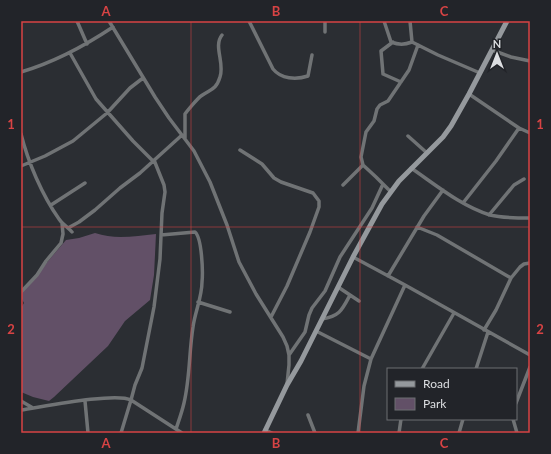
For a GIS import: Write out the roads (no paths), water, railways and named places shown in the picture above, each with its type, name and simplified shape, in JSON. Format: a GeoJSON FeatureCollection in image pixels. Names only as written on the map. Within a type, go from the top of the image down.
{"type":"FeatureCollection","features":[{"type":"Feature","properties":{"kind":"main road"},"geometry":{"type":"LineString","coordinates":[[265,432],[286,385],[316,331],[353,257],[390,191],[443,137],[469,94],[507,21]]}},
{"type":"Feature","properties":{"kind":"street"},"geometry":{"type":"LineString","coordinates":[[76,21],[87,44]]}},
{"type":"Feature","properties":{"kind":"street"},"geometry":{"type":"LineString","coordinates":[[109,21],[143,78],[194,151],[210,182],[227,225],[239,262],[287,346],[289,355],[286,385]]}},
{"type":"Feature","properties":{"kind":"street"},"geometry":{"type":"LineString","coordinates":[[249,21],[273,69],[277,74],[283,77],[291,78],[308,76],[312,55]]}},
{"type":"Feature","properties":{"kind":"street"},"geometry":{"type":"LineString","coordinates":[[325,21],[325,32]]}},
{"type":"Feature","properties":{"kind":"street"},"geometry":{"type":"LineString","coordinates":[[384,21],[391,42],[398,45],[404,45],[412,42],[480,73]]}},
{"type":"Feature","properties":{"kind":"street"},"geometry":{"type":"LineString","coordinates":[[410,21],[412,42]]}},
{"type":"Feature","properties":{"kind":"street"},"geometry":{"type":"LineString","coordinates":[[21,72],[53,62],[87,44],[113,27]]}},
{"type":"Feature","properties":{"kind":"street"},"geometry":{"type":"LineString","coordinates":[[68,228],[88,216],[183,137],[185,114],[202,95],[215,87],[221,75],[218,42],[222,35]]}},
{"type":"Feature","properties":{"kind":"street"},"geometry":{"type":"LineString","coordinates":[[393,42],[381,51],[382,71],[385,76],[400,82]]}},
{"type":"Feature","properties":{"kind":"street"},"geometry":{"type":"LineString","coordinates":[[390,191],[363,165],[361,157],[366,132],[374,122],[379,106],[388,101],[409,70],[418,45]]}},
{"type":"Feature","properties":{"kind":"street"},"geometry":{"type":"LineString","coordinates":[[492,50],[511,57],[530,61]]}},
{"type":"Feature","properties":{"kind":"street"},"geometry":{"type":"LineString","coordinates":[[70,53],[96,99],[107,113],[154,160],[164,185],[165,192],[154,307],[142,368],[135,385],[121,433]]}},
{"type":"Feature","properties":{"kind":"street"},"geometry":{"type":"LineString","coordinates":[[21,166],[73,141],[107,113],[130,88],[143,78]]}},
{"type":"Feature","properties":{"kind":"street"},"geometry":{"type":"LineString","coordinates":[[469,94],[519,128],[530,133]]}},
{"type":"Feature","properties":{"kind":"street"},"geometry":{"type":"LineString","coordinates":[[463,203],[492,167],[519,128]]}},
{"type":"Feature","properties":{"kind":"street"},"geometry":{"type":"LineString","coordinates":[[21,134],[30,162],[44,195],[62,223],[72,232]]}},
{"type":"Feature","properties":{"kind":"street"},"geometry":{"type":"LineString","coordinates":[[408,136],[427,153]]}},
{"type":"Feature","properties":{"kind":"street"},"geometry":{"type":"LineString","coordinates":[[240,150],[262,164],[274,178],[281,182],[313,193],[319,201],[317,216],[287,286],[271,317]]}},
{"type":"Feature","properties":{"kind":"street"},"geometry":{"type":"LineString","coordinates":[[343,185],[363,165]]}},
{"type":"Feature","properties":{"kind":"street"},"geometry":{"type":"LineString","coordinates":[[411,168],[463,203],[490,215],[530,218]]}},
{"type":"Feature","properties":{"kind":"street"},"geometry":{"type":"LineString","coordinates":[[490,215],[514,185],[524,179]]}},
{"type":"Feature","properties":{"kind":"street"},"geometry":{"type":"LineString","coordinates":[[51,205],[85,183]]}},
{"type":"Feature","properties":{"kind":"street"},"geometry":{"type":"LineString","coordinates":[[289,355],[305,332],[312,308],[325,292],[340,257],[372,208],[383,184]]}},
{"type":"Feature","properties":{"kind":"street"},"geometry":{"type":"LineString","coordinates":[[388,276],[417,227],[443,190]]}},
{"type":"Feature","properties":{"kind":"street"},"geometry":{"type":"LineString","coordinates":[[21,292],[37,275],[46,261],[62,243],[62,223]]}},
{"type":"Feature","properties":{"kind":"street"},"geometry":{"type":"LineString","coordinates":[[417,227],[437,236],[511,278]]}},
{"type":"Feature","properties":{"kind":"street"},"geometry":{"type":"LineString","coordinates":[[161,235],[192,232],[197,233],[200,245],[202,290],[198,302],[190,347],[185,401],[176,429]]}},
{"type":"Feature","properties":{"kind":"street"},"geometry":{"type":"LineString","coordinates":[[353,257],[530,355]]}},
{"type":"Feature","properties":{"kind":"street"},"geometry":{"type":"LineString","coordinates":[[476,368],[486,331],[511,278],[520,267],[524,264],[530,263]]}},
{"type":"Feature","properties":{"kind":"street"},"geometry":{"type":"LineString","coordinates":[[358,433],[364,386],[371,359],[405,285]]}},
{"type":"Feature","properties":{"kind":"street"},"geometry":{"type":"LineString","coordinates":[[338,287],[359,301]]}},
{"type":"Feature","properties":{"kind":"street"},"geometry":{"type":"LineString","coordinates":[[322,319],[331,318],[339,314],[350,294]]}},
{"type":"Feature","properties":{"kind":"street"},"geometry":{"type":"LineString","coordinates":[[198,302],[230,312]]}},
{"type":"Feature","properties":{"kind":"street"},"geometry":{"type":"LineString","coordinates":[[423,368],[454,313]]}},
{"type":"Feature","properties":{"kind":"street"},"geometry":{"type":"LineString","coordinates":[[316,331],[371,359]]}},
{"type":"Feature","properties":{"kind":"street"},"geometry":{"type":"LineString","coordinates":[[517,400],[530,367]]}},
{"type":"Feature","properties":{"kind":"street"},"geometry":{"type":"LineString","coordinates":[[21,410],[85,401],[126,398],[182,433]]}},
{"type":"Feature","properties":{"kind":"street"},"geometry":{"type":"LineString","coordinates":[[21,401],[34,408]]}},
{"type":"Feature","properties":{"kind":"street"},"geometry":{"type":"LineString","coordinates":[[85,401],[88,433]]}},
{"type":"Feature","properties":{"kind":"street"},"geometry":{"type":"LineString","coordinates":[[308,416],[315,433]]}},
{"type":"Feature","properties":{"kind":"street"},"geometry":{"type":"LineString","coordinates":[[399,433],[401,420]]}},
{"type":"Feature","properties":{"kind":"street"},"geometry":{"type":"LineString","coordinates":[[459,433],[463,420]]}},
{"type":"Feature","properties":{"kind":"street"},"geometry":{"type":"LineString","coordinates":[[513,420],[518,433]]}},
{"type":"Feature","properties":{"kind":"street"},"geometry":{"type":"LineString","coordinates":[[265,432],[272,433]]}}]}
